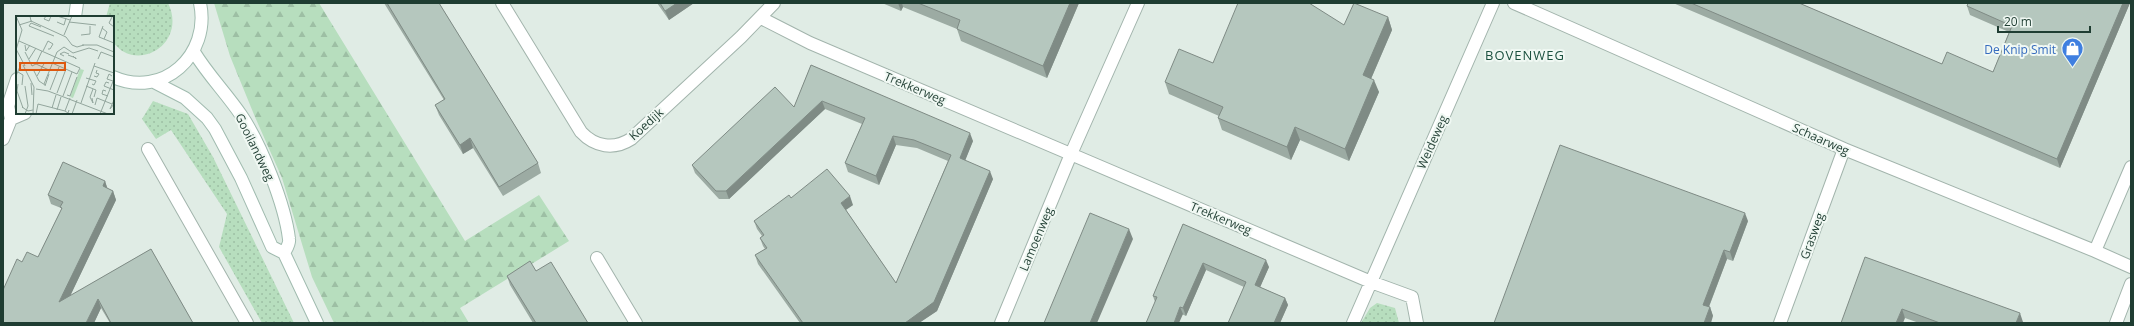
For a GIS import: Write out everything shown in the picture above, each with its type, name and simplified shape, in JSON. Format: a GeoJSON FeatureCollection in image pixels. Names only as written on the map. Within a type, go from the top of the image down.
{"type":"FeatureCollection","features":[{"type":"Feature","properties":{"kind":"street"},"geometry":{"type":"LineString","coordinates":[[75,16],[77,3]]}},
{"type":"Feature","properties":{"kind":"street"},"geometry":{"type":"LineString","coordinates":[[114,77],[130,83],[154,82],[176,71],[194,52],[202,28],[200,3]]}},
{"type":"Feature","properties":{"kind":"street","name":"Koedijk"},"geometry":{"type":"LineString","coordinates":[[502,3],[575,123],[586,137],[600,145],[617,145],[631,139],[760,18],[774,3]]}},
{"type":"Feature","properties":{"kind":"street"},"geometry":{"type":"LineString","coordinates":[[1071,154],[1138,3]]}},
{"type":"Feature","properties":{"kind":"street","name":"Weideweg"},"geometry":{"type":"LineString","coordinates":[[1353,323],[1493,3]]}},
{"type":"Feature","properties":{"kind":"street","name":"Schaarweg"},"geometry":{"type":"LineString","coordinates":[[1514,3],[1844,149],[2131,267]]}},
{"type":"Feature","properties":{"kind":"street","name":"Trekkerweg"},"geometry":{"type":"LineString","coordinates":[[760,18],[810,43],[1371,282]]}},
{"type":"Feature","properties":{"kind":"street","name":"Gooilandweg"},"geometry":{"type":"LineString","coordinates":[[194,52],[209,75],[242,116],[267,166],[280,202],[290,241],[284,253]]}},
{"type":"Feature","properties":{"kind":"street"},"geometry":{"type":"LineString","coordinates":[[3,139],[11,119],[8,106],[16,82]]}},
{"type":"Feature","properties":{"kind":"street"},"geometry":{"type":"LineString","coordinates":[[154,82],[185,98],[207,118],[215,129],[272,247],[284,253],[317,323]]}},
{"type":"Feature","properties":{"kind":"street"},"geometry":{"type":"LineString","coordinates":[[11,119],[23,114]]}},
{"type":"Feature","properties":{"kind":"street"},"geometry":{"type":"LineString","coordinates":[[148,149],[247,323]]}},
{"type":"Feature","properties":{"kind":"street","name":"Grasweg"},"geometry":{"type":"LineString","coordinates":[[1780,323],[1844,149]]}},
{"type":"Feature","properties":{"kind":"street","name":"Lamoenweg"},"geometry":{"type":"LineString","coordinates":[[1002,323],[1071,154]]}},
{"type":"Feature","properties":{"kind":"street"},"geometry":{"type":"LineString","coordinates":[[2095,251],[2131,168]]}},
{"type":"Feature","properties":{"kind":"street"},"geometry":{"type":"LineString","coordinates":[[597,258],[636,323]]}},
{"type":"Feature","properties":{"kind":"street"},"geometry":{"type":"LineString","coordinates":[[1371,282],[1412,297],[1417,323]]}},
{"type":"Feature","properties":{"kind":"street"},"geometry":{"type":"LineString","coordinates":[[2116,323],[2131,284]]}},
{"type":"Feature","properties":{"kind":"green space"},"geometry":{"type":"Polygon","coordinates":[[[110,3],[168,3],[172,18],[171,31],[165,42],[157,50],[146,55],[134,55],[123,51],[114,43],[114,16],[106,16],[110,3]]]}},
{"type":"Feature","properties":{"kind":"green space"},"geometry":{"type":"Polygon","coordinates":[[[214,3],[319,3],[465,241],[539,195],[569,241],[460,308],[469,323],[334,323],[312,277],[282,178],[230,56],[214,3]]]}},
{"type":"Feature","properties":{"kind":"green space"},"geometry":{"type":"Polygon","coordinates":[[[153,101],[188,114],[213,157],[294,323],[262,323],[219,247],[227,214],[171,130],[156,139],[142,119],[153,101]]]}},
{"type":"Feature","properties":{"kind":"green space"},"geometry":{"type":"Polygon","coordinates":[[[1377,303],[1395,308],[1399,323],[1361,323],[1370,308],[1377,303]]]}},
{"type":"Feature","properties":{"kind":"building"},"geometry":{"type":"Polygon","coordinates":[[[387,3],[439,3],[538,163],[499,187],[470,138],[460,145],[435,105],[445,99],[387,3]]]}},
{"type":"Feature","properties":{"kind":"building"},"geometry":{"type":"Polygon","coordinates":[[[660,3],[677,3],[665,11],[660,3]]]}},
{"type":"Feature","properties":{"kind":"building"},"geometry":{"type":"Polygon","coordinates":[[[918,3],[1070,3],[1043,66],[957,29],[960,20],[918,3]]]}},
{"type":"Feature","properties":{"kind":"building"},"geometry":{"type":"Polygon","coordinates":[[[1238,3],[1309,3],[1344,25],[1354,3],[1388,17],[1363,75],[1374,80],[1345,149],[1295,127],[1287,147],[1218,118],[1223,107],[1165,82],[1179,49],[1213,63],[1238,3]]]}},
{"type":"Feature","properties":{"kind":"building"},"geometry":{"type":"Polygon","coordinates":[[[1691,3],[1799,3],[1942,64],[1947,52],[1993,72],[2012,26],[1967,6],[1968,3],[2123,3],[2057,159],[1691,3]]]}},
{"type":"Feature","properties":{"kind":"building"},"geometry":{"type":"Polygon","coordinates":[[[811,65],[970,133],[960,158],[990,171],[934,302],[905,323],[803,323],[755,255],[767,248],[760,238],[764,235],[754,221],[789,195],[791,198],[827,169],[850,196],[841,203],[896,283],[951,155],[914,140],[893,136],[876,176],[845,163],[865,118],[822,101],[726,191],[716,191],[692,165],[775,87],[794,107],[811,65]]]}},
{"type":"Feature","properties":{"kind":"building"},"geometry":{"type":"Polygon","coordinates":[[[1560,145],[1745,213],[1730,252],[1724,250],[1703,305],[1710,307],[1704,323],[1494,323],[1560,145]]]}},
{"type":"Feature","properties":{"kind":"building"},"geometry":{"type":"Polygon","coordinates":[[[63,162],[105,181],[103,186],[113,191],[59,302],[151,249],[193,323],[111,323],[98,299],[86,323],[3,323],[3,290],[17,259],[22,262],[27,252],[38,257],[62,208],[60,207],[63,202],[48,195],[63,162]]]}},
{"type":"Feature","properties":{"kind":"building"},"geometry":{"type":"Polygon","coordinates":[[[1090,213],[1129,229],[1090,323],[1044,323],[1090,213]]]}},
{"type":"Feature","properties":{"kind":"building"},"geometry":{"type":"Polygon","coordinates":[[[1183,224],[1266,260],[1255,285],[1285,298],[1274,323],[1228,323],[1246,282],[1203,263],[1183,308],[1180,307],[1174,323],[1146,323],[1157,297],[1153,296],[1183,224]]]}},
{"type":"Feature","properties":{"kind":"building"},"geometry":{"type":"Polygon","coordinates":[[[1865,257],[2020,313],[2016,323],[1940,323],[1902,309],[1896,323],[1841,323],[1865,257]]]}},
{"type":"Feature","properties":{"kind":"building"},"geometry":{"type":"Polygon","coordinates":[[[530,261],[536,271],[551,262],[588,323],[536,323],[507,276],[530,261]]]}},
{"type":"Feature","properties":{"kind":"place","name":"De Knip Smit"},"geometry":{"type":"Point","coordinates":[2072,68]}},
{"type":"Feature","properties":{"kind":"district","name":"BOVENWEG"},"geometry":{"type":"Point","coordinates":[1525,55]}}]}
